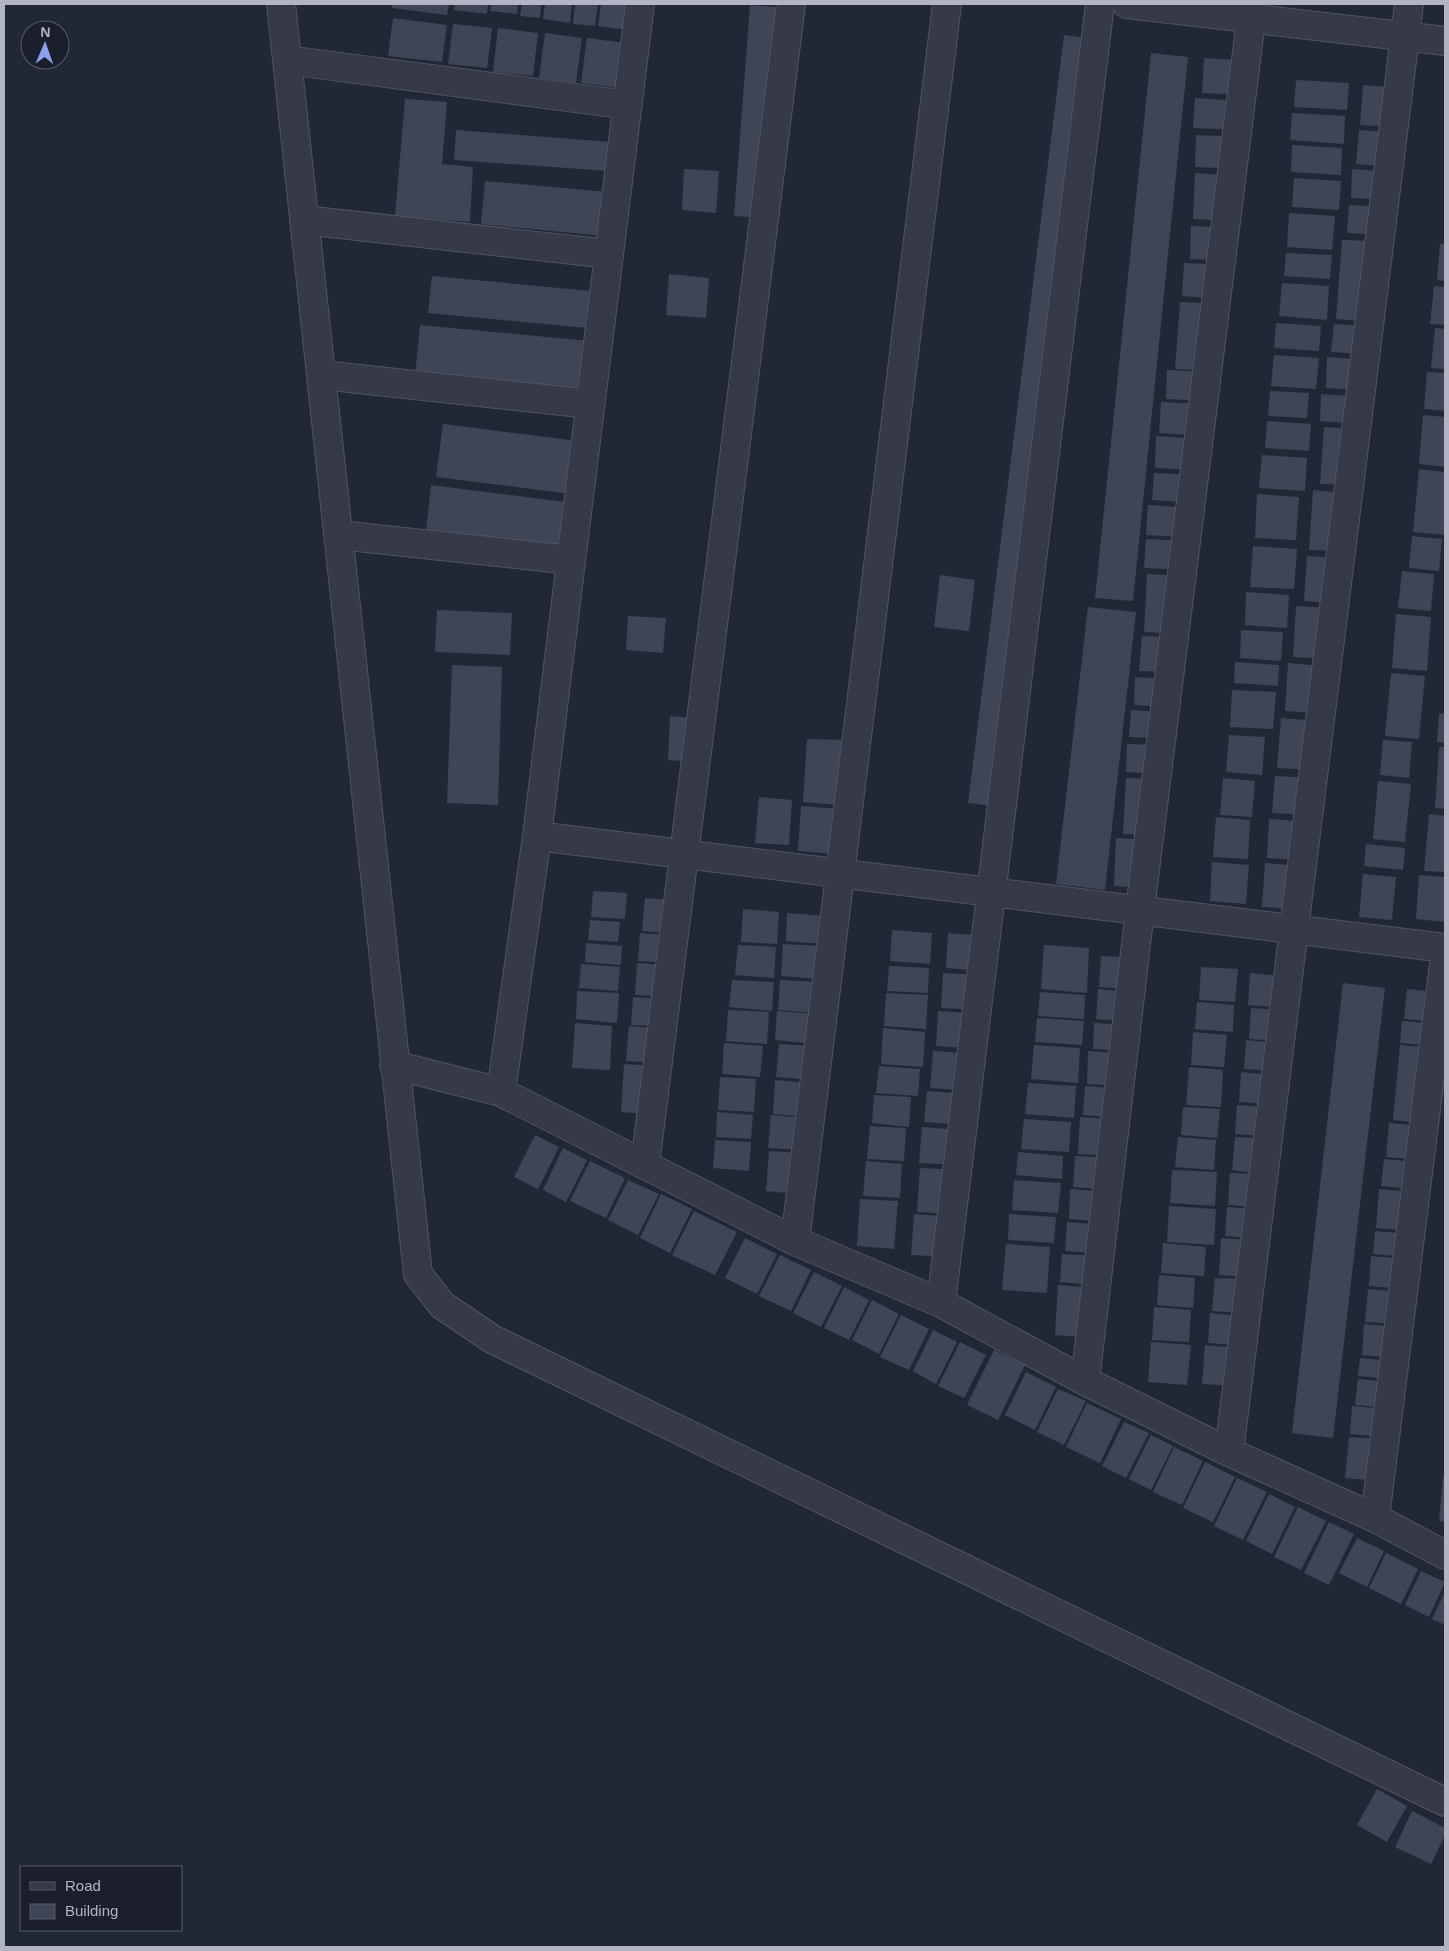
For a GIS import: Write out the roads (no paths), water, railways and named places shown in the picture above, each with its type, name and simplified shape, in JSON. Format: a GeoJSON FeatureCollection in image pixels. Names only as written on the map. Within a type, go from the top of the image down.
{"type":"FeatureCollection","features":[{"type":"Feature","properties":{"kind":"street"},"geometry":{"type":"LineString","coordinates":[[281,4],[418,1274],[442,1305],[492,1339],[1445,1802]]}},
{"type":"Feature","properties":{"kind":"street"},"geometry":{"type":"LineString","coordinates":[[502,1092],[537,836],[640,4]]}},
{"type":"Feature","properties":{"kind":"street"},"geometry":{"type":"LineString","coordinates":[[645,1165],[791,4]]}},
{"type":"Feature","properties":{"kind":"street"},"geometry":{"type":"LineString","coordinates":[[795,1240],[947,4]]}},
{"type":"Feature","properties":{"kind":"street"},"geometry":{"type":"LineString","coordinates":[[941,1303],[1100,4]]}},
{"type":"Feature","properties":{"kind":"street"},"geometry":{"type":"LineString","coordinates":[[1127,4],[1252,11],[1445,41]]}},
{"type":"Feature","properties":{"kind":"street"},"geometry":{"type":"LineString","coordinates":[[1229,1452],[1409,4]]}},
{"type":"Feature","properties":{"kind":"street"},"geometry":{"type":"LineString","coordinates":[[1085,1381],[1140,910],[1252,11]]}},
{"type":"Feature","properties":{"kind":"street"},"geometry":{"type":"LineString","coordinates":[[287,60],[628,105]]}},
{"type":"Feature","properties":{"kind":"street"},"geometry":{"type":"LineString","coordinates":[[304,220],[609,254]]}},
{"type":"Feature","properties":{"kind":"street"},"geometry":{"type":"LineString","coordinates":[[322,375],[590,404]]}},
{"type":"Feature","properties":{"kind":"street"},"geometry":{"type":"LineString","coordinates":[[339,535],[571,560]]}},
{"type":"Feature","properties":{"kind":"street"},"geometry":{"type":"LineString","coordinates":[[537,836],[1445,948]]}},
{"type":"Feature","properties":{"kind":"street"},"geometry":{"type":"LineString","coordinates":[[1376,1518],[1445,956]]}},
{"type":"Feature","properties":{"kind":"street"},"geometry":{"type":"LineString","coordinates":[[394,1065],[502,1092],[795,1240],[941,1303],[1085,1381],[1229,1452],[1376,1518],[1445,1555]]}}]}
